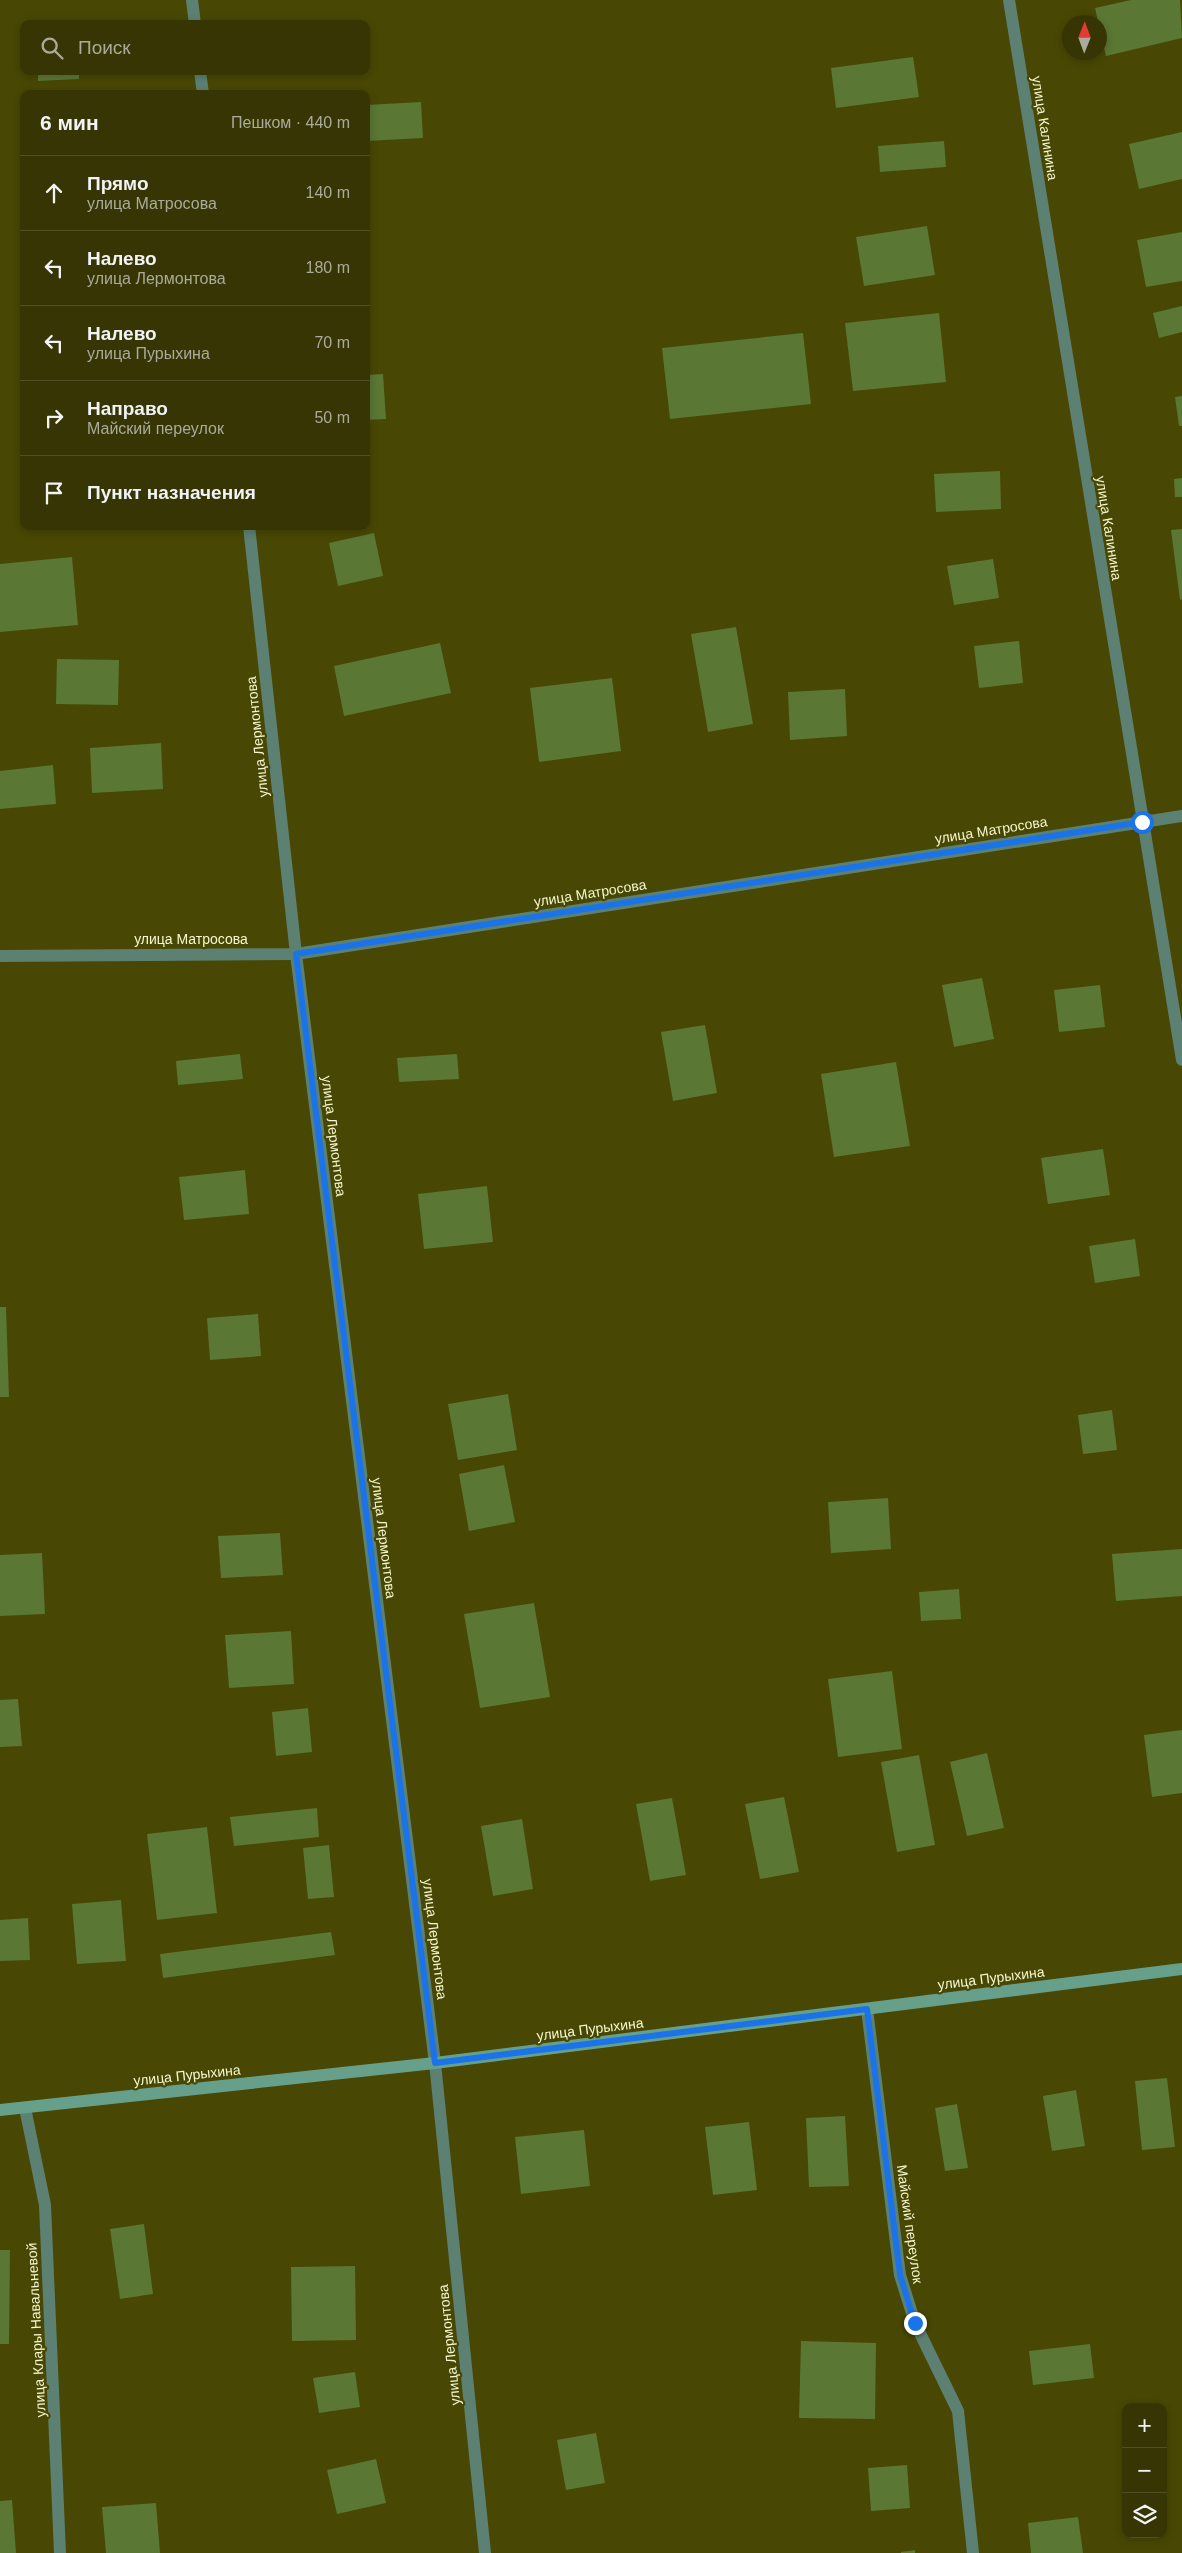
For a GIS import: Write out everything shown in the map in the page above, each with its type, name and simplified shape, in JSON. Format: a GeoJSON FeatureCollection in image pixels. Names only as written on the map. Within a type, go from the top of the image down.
{"type":"FeatureCollection","features":[{"type":"Feature","properties":{"kind":"street"},"geometry":{"type":"LineString","coordinates":[[192,0],[194,20]]}},
{"type":"Feature","properties":{"kind":"street","name":"улица Калинина"},"geometry":{"type":"LineString","coordinates":[[1009,0],[1182,1060]]}},
{"type":"Feature","properties":{"kind":"street"},"geometry":{"type":"LineString","coordinates":[[201,75],[202,90]]}},
{"type":"Feature","properties":{"kind":"street","name":"улица Лермонтова"},"geometry":{"type":"LineString","coordinates":[[249,530],[296,954],[435,2063],[485,2553]]}},
{"type":"Feature","properties":{"kind":"street","name":"улица Матросова"},"geometry":{"type":"LineString","coordinates":[[0,956],[296,954],[1182,816]]}},
{"type":"Feature","properties":{"kind":"street","name":"улица Пурыхина"},"geometry":{"type":"LineString","coordinates":[[0,2110],[435,2063],[1182,1969]]}},
{"type":"Feature","properties":{"kind":"street","name":"Майский переулок"},"geometry":{"type":"LineString","coordinates":[[867,2009],[900,2275],[915,2323],[958,2411],[973,2553]]}},
{"type":"Feature","properties":{"kind":"street","name":"улица Клары Навальневой"},"geometry":{"type":"LineString","coordinates":[[25,2108],[45,2205],[60,2553]]}},
{"type":"Feature","properties":{"kind":"building"},"geometry":{"type":"Polygon","coordinates":[[[1131,0],[1180,0],[1182,38],[1107,56],[1107,15],[1097,15],[1095,8],[1131,0]]]}},
{"type":"Feature","properties":{"kind":"building"},"geometry":{"type":"Polygon","coordinates":[[[913,57],[919,97],[836,108],[831,68],[913,57]]]}},
{"type":"Feature","properties":{"kind":"building"},"geometry":{"type":"Polygon","coordinates":[[[38,75],[79,75],[79,79],[38,81],[38,75]]]}},
{"type":"Feature","properties":{"kind":"building"},"geometry":{"type":"Polygon","coordinates":[[[421,102],[423,138],[370,141],[370,105],[421,102]]]}},
{"type":"Feature","properties":{"kind":"building"},"geometry":{"type":"Polygon","coordinates":[[[1182,132],[1182,179],[1139,189],[1129,144],[1182,132]]]}},
{"type":"Feature","properties":{"kind":"building"},"geometry":{"type":"Polygon","coordinates":[[[944,141],[946,167],[880,172],[878,146],[944,141]]]}},
{"type":"Feature","properties":{"kind":"building"},"geometry":{"type":"Polygon","coordinates":[[[927,226],[935,275],[864,286],[856,237],[927,226]]]}},
{"type":"Feature","properties":{"kind":"building"},"geometry":{"type":"Polygon","coordinates":[[[1182,232],[1182,281],[1146,287],[1137,240],[1182,232]]]}},
{"type":"Feature","properties":{"kind":"building"},"geometry":{"type":"Polygon","coordinates":[[[1182,306],[1182,332],[1159,338],[1153,313],[1182,306]]]}},
{"type":"Feature","properties":{"kind":"building"},"geometry":{"type":"Polygon","coordinates":[[[939,313],[946,382],[853,391],[845,323],[939,313]]]}},
{"type":"Feature","properties":{"kind":"building"},"geometry":{"type":"Polygon","coordinates":[[[803,333],[811,404],[670,419],[662,348],[803,333]]]}},
{"type":"Feature","properties":{"kind":"building"},"geometry":{"type":"Polygon","coordinates":[[[383,374],[386,419],[370,420],[370,375],[383,374]]]}},
{"type":"Feature","properties":{"kind":"building"},"geometry":{"type":"Polygon","coordinates":[[[1182,396],[1182,426],[1179,426],[1175,397],[1182,396]]]}},
{"type":"Feature","properties":{"kind":"building"},"geometry":{"type":"Polygon","coordinates":[[[1000,471],[1001,509],[936,512],[934,474],[1000,471]]]}},
{"type":"Feature","properties":{"kind":"building"},"geometry":{"type":"Polygon","coordinates":[[[1182,478],[1182,497],[1175,497],[1174,479],[1182,478]]]}},
{"type":"Feature","properties":{"kind":"building"},"geometry":{"type":"Polygon","coordinates":[[[1182,529],[1182,599],[1180,600],[1171,530],[1182,529]]]}},
{"type":"Feature","properties":{"kind":"building"},"geometry":{"type":"Polygon","coordinates":[[[374,533],[383,576],[338,586],[329,543],[374,533]]]}},
{"type":"Feature","properties":{"kind":"building"},"geometry":{"type":"Polygon","coordinates":[[[72,557],[78,625],[0,632],[0,564],[72,557]]]}},
{"type":"Feature","properties":{"kind":"building"},"geometry":{"type":"Polygon","coordinates":[[[993,559],[999,598],[954,605],[947,566],[993,559]]]}},
{"type":"Feature","properties":{"kind":"building"},"geometry":{"type":"Polygon","coordinates":[[[736,627],[753,724],[708,732],[691,634],[736,627]]]}},
{"type":"Feature","properties":{"kind":"building"},"geometry":{"type":"Polygon","coordinates":[[[1019,641],[1023,683],[979,688],[974,646],[1019,641]]]}},
{"type":"Feature","properties":{"kind":"building"},"geometry":{"type":"Polygon","coordinates":[[[440,643],[451,693],[344,716],[334,666],[440,643]]]}},
{"type":"Feature","properties":{"kind":"building"},"geometry":{"type":"Polygon","coordinates":[[[57,659],[119,660],[118,705],[56,704],[57,659]]]}},
{"type":"Feature","properties":{"kind":"building"},"geometry":{"type":"Polygon","coordinates":[[[612,678],[621,751],[539,762],[530,688],[612,678]]]}},
{"type":"Feature","properties":{"kind":"building"},"geometry":{"type":"Polygon","coordinates":[[[845,689],[847,736],[790,740],[788,692],[845,689]]]}},
{"type":"Feature","properties":{"kind":"building"},"geometry":{"type":"Polygon","coordinates":[[[161,743],[163,789],[92,793],[90,748],[161,743]]]}},
{"type":"Feature","properties":{"kind":"building"},"geometry":{"type":"Polygon","coordinates":[[[53,765],[56,804],[0,809],[0,771],[53,765]]]}},
{"type":"Feature","properties":{"kind":"building"},"geometry":{"type":"Polygon","coordinates":[[[982,978],[994,1039],[954,1047],[942,985],[982,978]]]}},
{"type":"Feature","properties":{"kind":"building"},"geometry":{"type":"Polygon","coordinates":[[[1100,985],[1105,1027],[1059,1032],[1054,990],[1100,985]]]}},
{"type":"Feature","properties":{"kind":"building"},"geometry":{"type":"Polygon","coordinates":[[[705,1025],[717,1093],[673,1101],[661,1032],[705,1025]]]}},
{"type":"Feature","properties":{"kind":"building"},"geometry":{"type":"Polygon","coordinates":[[[240,1054],[243,1079],[178,1085],[176,1061],[240,1054]]]}},
{"type":"Feature","properties":{"kind":"building"},"geometry":{"type":"Polygon","coordinates":[[[457,1054],[459,1079],[399,1082],[397,1058],[457,1054]]]}},
{"type":"Feature","properties":{"kind":"building"},"geometry":{"type":"Polygon","coordinates":[[[896,1062],[910,1146],[834,1157],[821,1074],[896,1062]]]}},
{"type":"Feature","properties":{"kind":"building"},"geometry":{"type":"Polygon","coordinates":[[[1103,1149],[1110,1195],[1048,1204],[1041,1158],[1103,1149]]]}},
{"type":"Feature","properties":{"kind":"building"},"geometry":{"type":"Polygon","coordinates":[[[245,1170],[249,1214],[184,1220],[179,1177],[245,1170]]]}},
{"type":"Feature","properties":{"kind":"building"},"geometry":{"type":"Polygon","coordinates":[[[487,1186],[493,1242],[424,1249],[418,1194],[487,1186]]]}},
{"type":"Feature","properties":{"kind":"building"},"geometry":{"type":"Polygon","coordinates":[[[1135,1239],[1140,1276],[1095,1283],[1089,1246],[1135,1239]]]}},
{"type":"Feature","properties":{"kind":"building"},"geometry":{"type":"Polygon","coordinates":[[[0,1307],[6,1307],[9,1397],[0,1397],[0,1307]]]}},
{"type":"Feature","properties":{"kind":"building"},"geometry":{"type":"Polygon","coordinates":[[[258,1314],[261,1356],[210,1360],[207,1318],[258,1314]]]}},
{"type":"Feature","properties":{"kind":"building"},"geometry":{"type":"Polygon","coordinates":[[[508,1394],[517,1450],[458,1460],[448,1404],[508,1394]]]}},
{"type":"Feature","properties":{"kind":"building"},"geometry":{"type":"Polygon","coordinates":[[[1112,1410],[1117,1450],[1083,1454],[1078,1415],[1112,1410]]]}},
{"type":"Feature","properties":{"kind":"building"},"geometry":{"type":"Polygon","coordinates":[[[504,1465],[515,1522],[469,1531],[459,1474],[504,1465]]]}},
{"type":"Feature","properties":{"kind":"building"},"geometry":{"type":"Polygon","coordinates":[[[888,1498],[891,1549],[831,1553],[828,1502],[888,1498]]]}},
{"type":"Feature","properties":{"kind":"building"},"geometry":{"type":"Polygon","coordinates":[[[280,1533],[283,1575],[221,1578],[218,1536],[280,1533]]]}},
{"type":"Feature","properties":{"kind":"building"},"geometry":{"type":"Polygon","coordinates":[[[1182,1549],[1182,1596],[1116,1601],[1112,1554],[1182,1549]]]}},
{"type":"Feature","properties":{"kind":"building"},"geometry":{"type":"Polygon","coordinates":[[[42,1553],[45,1614],[0,1616],[0,1555],[42,1553]]]}},
{"type":"Feature","properties":{"kind":"building"},"geometry":{"type":"Polygon","coordinates":[[[959,1589],[961,1619],[921,1621],[919,1592],[959,1589]]]}},
{"type":"Feature","properties":{"kind":"building"},"geometry":{"type":"Polygon","coordinates":[[[534,1603],[550,1697],[480,1708],[464,1614],[534,1603]]]}},
{"type":"Feature","properties":{"kind":"building"},"geometry":{"type":"Polygon","coordinates":[[[291,1631],[294,1684],[229,1688],[225,1635],[291,1631]]]}},
{"type":"Feature","properties":{"kind":"building"},"geometry":{"type":"Polygon","coordinates":[[[892,1671],[902,1749],[838,1757],[828,1679],[892,1671]]]}},
{"type":"Feature","properties":{"kind":"building"},"geometry":{"type":"Polygon","coordinates":[[[18,1699],[22,1746],[0,1747],[0,1700],[18,1699]]]}},
{"type":"Feature","properties":{"kind":"building"},"geometry":{"type":"Polygon","coordinates":[[[308,1708],[312,1752],[276,1756],[272,1712],[308,1708]]]}},
{"type":"Feature","properties":{"kind":"building"},"geometry":{"type":"Polygon","coordinates":[[[1182,1730],[1182,1793],[1152,1797],[1144,1735],[1182,1730]]]}},
{"type":"Feature","properties":{"kind":"building"},"geometry":{"type":"Polygon","coordinates":[[[987,1753],[1004,1828],[967,1836],[950,1762],[987,1753]]]}},
{"type":"Feature","properties":{"kind":"building"},"geometry":{"type":"Polygon","coordinates":[[[919,1755],[935,1845],[897,1852],[881,1762],[919,1755]]]}},
{"type":"Feature","properties":{"kind":"building"},"geometry":{"type":"Polygon","coordinates":[[[784,1797],[799,1872],[760,1879],[745,1804],[784,1797]]]}},
{"type":"Feature","properties":{"kind":"building"},"geometry":{"type":"Polygon","coordinates":[[[672,1798],[686,1875],[650,1881],[636,1804],[672,1798]]]}},
{"type":"Feature","properties":{"kind":"building"},"geometry":{"type":"Polygon","coordinates":[[[317,1808],[319,1837],[234,1846],[230,1817],[317,1808]]]}},
{"type":"Feature","properties":{"kind":"building"},"geometry":{"type":"Polygon","coordinates":[[[522,1819],[533,1889],[493,1896],[481,1826],[522,1819]]]}},
{"type":"Feature","properties":{"kind":"building"},"geometry":{"type":"Polygon","coordinates":[[[207,1827],[217,1913],[157,1920],[147,1834],[207,1827]]]}},
{"type":"Feature","properties":{"kind":"building"},"geometry":{"type":"Polygon","coordinates":[[[329,1845],[334,1897],[308,1899],[303,1848],[329,1845]]]}},
{"type":"Feature","properties":{"kind":"building"},"geometry":{"type":"Polygon","coordinates":[[[121,1900],[126,1961],[77,1964],[72,1904],[121,1900]]]}},
{"type":"Feature","properties":{"kind":"building"},"geometry":{"type":"Polygon","coordinates":[[[28,1918],[30,1960],[0,1961],[0,1920],[28,1918]]]}},
{"type":"Feature","properties":{"kind":"building"},"geometry":{"type":"Polygon","coordinates":[[[331,1932],[335,1955],[163,1978],[160,1954],[331,1932]]]}},
{"type":"Feature","properties":{"kind":"building"},"geometry":{"type":"Polygon","coordinates":[[[1167,2078],[1175,2147],[1142,2150],[1135,2081],[1167,2078]]]}},
{"type":"Feature","properties":{"kind":"building"},"geometry":{"type":"Polygon","coordinates":[[[1076,2090],[1085,2146],[1052,2151],[1043,2096],[1076,2090]]]}},
{"type":"Feature","properties":{"kind":"building"},"geometry":{"type":"Polygon","coordinates":[[[957,2104],[968,2168],[945,2171],[935,2108],[957,2104]]]}},
{"type":"Feature","properties":{"kind":"building"},"geometry":{"type":"Polygon","coordinates":[[[845,2116],[849,2186],[809,2187],[806,2118],[845,2116]]]}},
{"type":"Feature","properties":{"kind":"building"},"geometry":{"type":"Polygon","coordinates":[[[749,2122],[757,2190],[713,2195],[705,2127],[749,2122]]]}},
{"type":"Feature","properties":{"kind":"building"},"geometry":{"type":"Polygon","coordinates":[[[584,2130],[590,2186],[521,2194],[515,2137],[584,2130]]]}},
{"type":"Feature","properties":{"kind":"building"},"geometry":{"type":"Polygon","coordinates":[[[144,2224],[153,2294],[120,2299],[110,2229],[144,2224]]]}},
{"type":"Feature","properties":{"kind":"building"},"geometry":{"type":"Polygon","coordinates":[[[0,2250],[10,2250],[9,2344],[0,2344],[0,2250]]]}},
{"type":"Feature","properties":{"kind":"building"},"geometry":{"type":"Polygon","coordinates":[[[355,2266],[356,2340],[292,2341],[291,2267],[355,2266]]]}},
{"type":"Feature","properties":{"kind":"building"},"geometry":{"type":"Polygon","coordinates":[[[801,2341],[876,2343],[875,2419],[799,2418],[801,2341]]]}},
{"type":"Feature","properties":{"kind":"building"},"geometry":{"type":"Polygon","coordinates":[[[1090,2344],[1094,2378],[1033,2385],[1029,2351],[1090,2344]]]}},
{"type":"Feature","properties":{"kind":"building"},"geometry":{"type":"Polygon","coordinates":[[[355,2372],[360,2407],[319,2413],[313,2378],[355,2372]]]}},
{"type":"Feature","properties":{"kind":"building"},"geometry":{"type":"Polygon","coordinates":[[[596,2433],[605,2483],[566,2490],[557,2440],[596,2433]]]}},
{"type":"Feature","properties":{"kind":"building"},"geometry":{"type":"Polygon","coordinates":[[[376,2459],[386,2503],[337,2514],[327,2470],[376,2459]]]}},
{"type":"Feature","properties":{"kind":"building"},"geometry":{"type":"Polygon","coordinates":[[[907,2465],[910,2508],[871,2511],[868,2468],[907,2465]]]}},
{"type":"Feature","properties":{"kind":"building"},"geometry":{"type":"Polygon","coordinates":[[[12,2500],[16,2553],[0,2553],[0,2501],[12,2500]]]}},
{"type":"Feature","properties":{"kind":"building"},"geometry":{"type":"Polygon","coordinates":[[[156,2503],[160,2553],[106,2553],[102,2507],[156,2503]]]}},
{"type":"Feature","properties":{"kind":"building"},"geometry":{"type":"Polygon","coordinates":[[[1078,2517],[1083,2553],[1031,2553],[1028,2523],[1078,2517]]]}},
{"type":"Feature","properties":{"kind":"building"},"geometry":{"type":"Polygon","coordinates":[[[915,2550],[915,2553],[901,2553],[901,2552],[915,2550]]]}},
{"type":"Feature","properties":{"kind":"route"},"geometry":{"type":"LineString","coordinates":[[915,2323],[900,2275],[867,2009],[435,2063],[296,954],[1142,822]]}}]}
